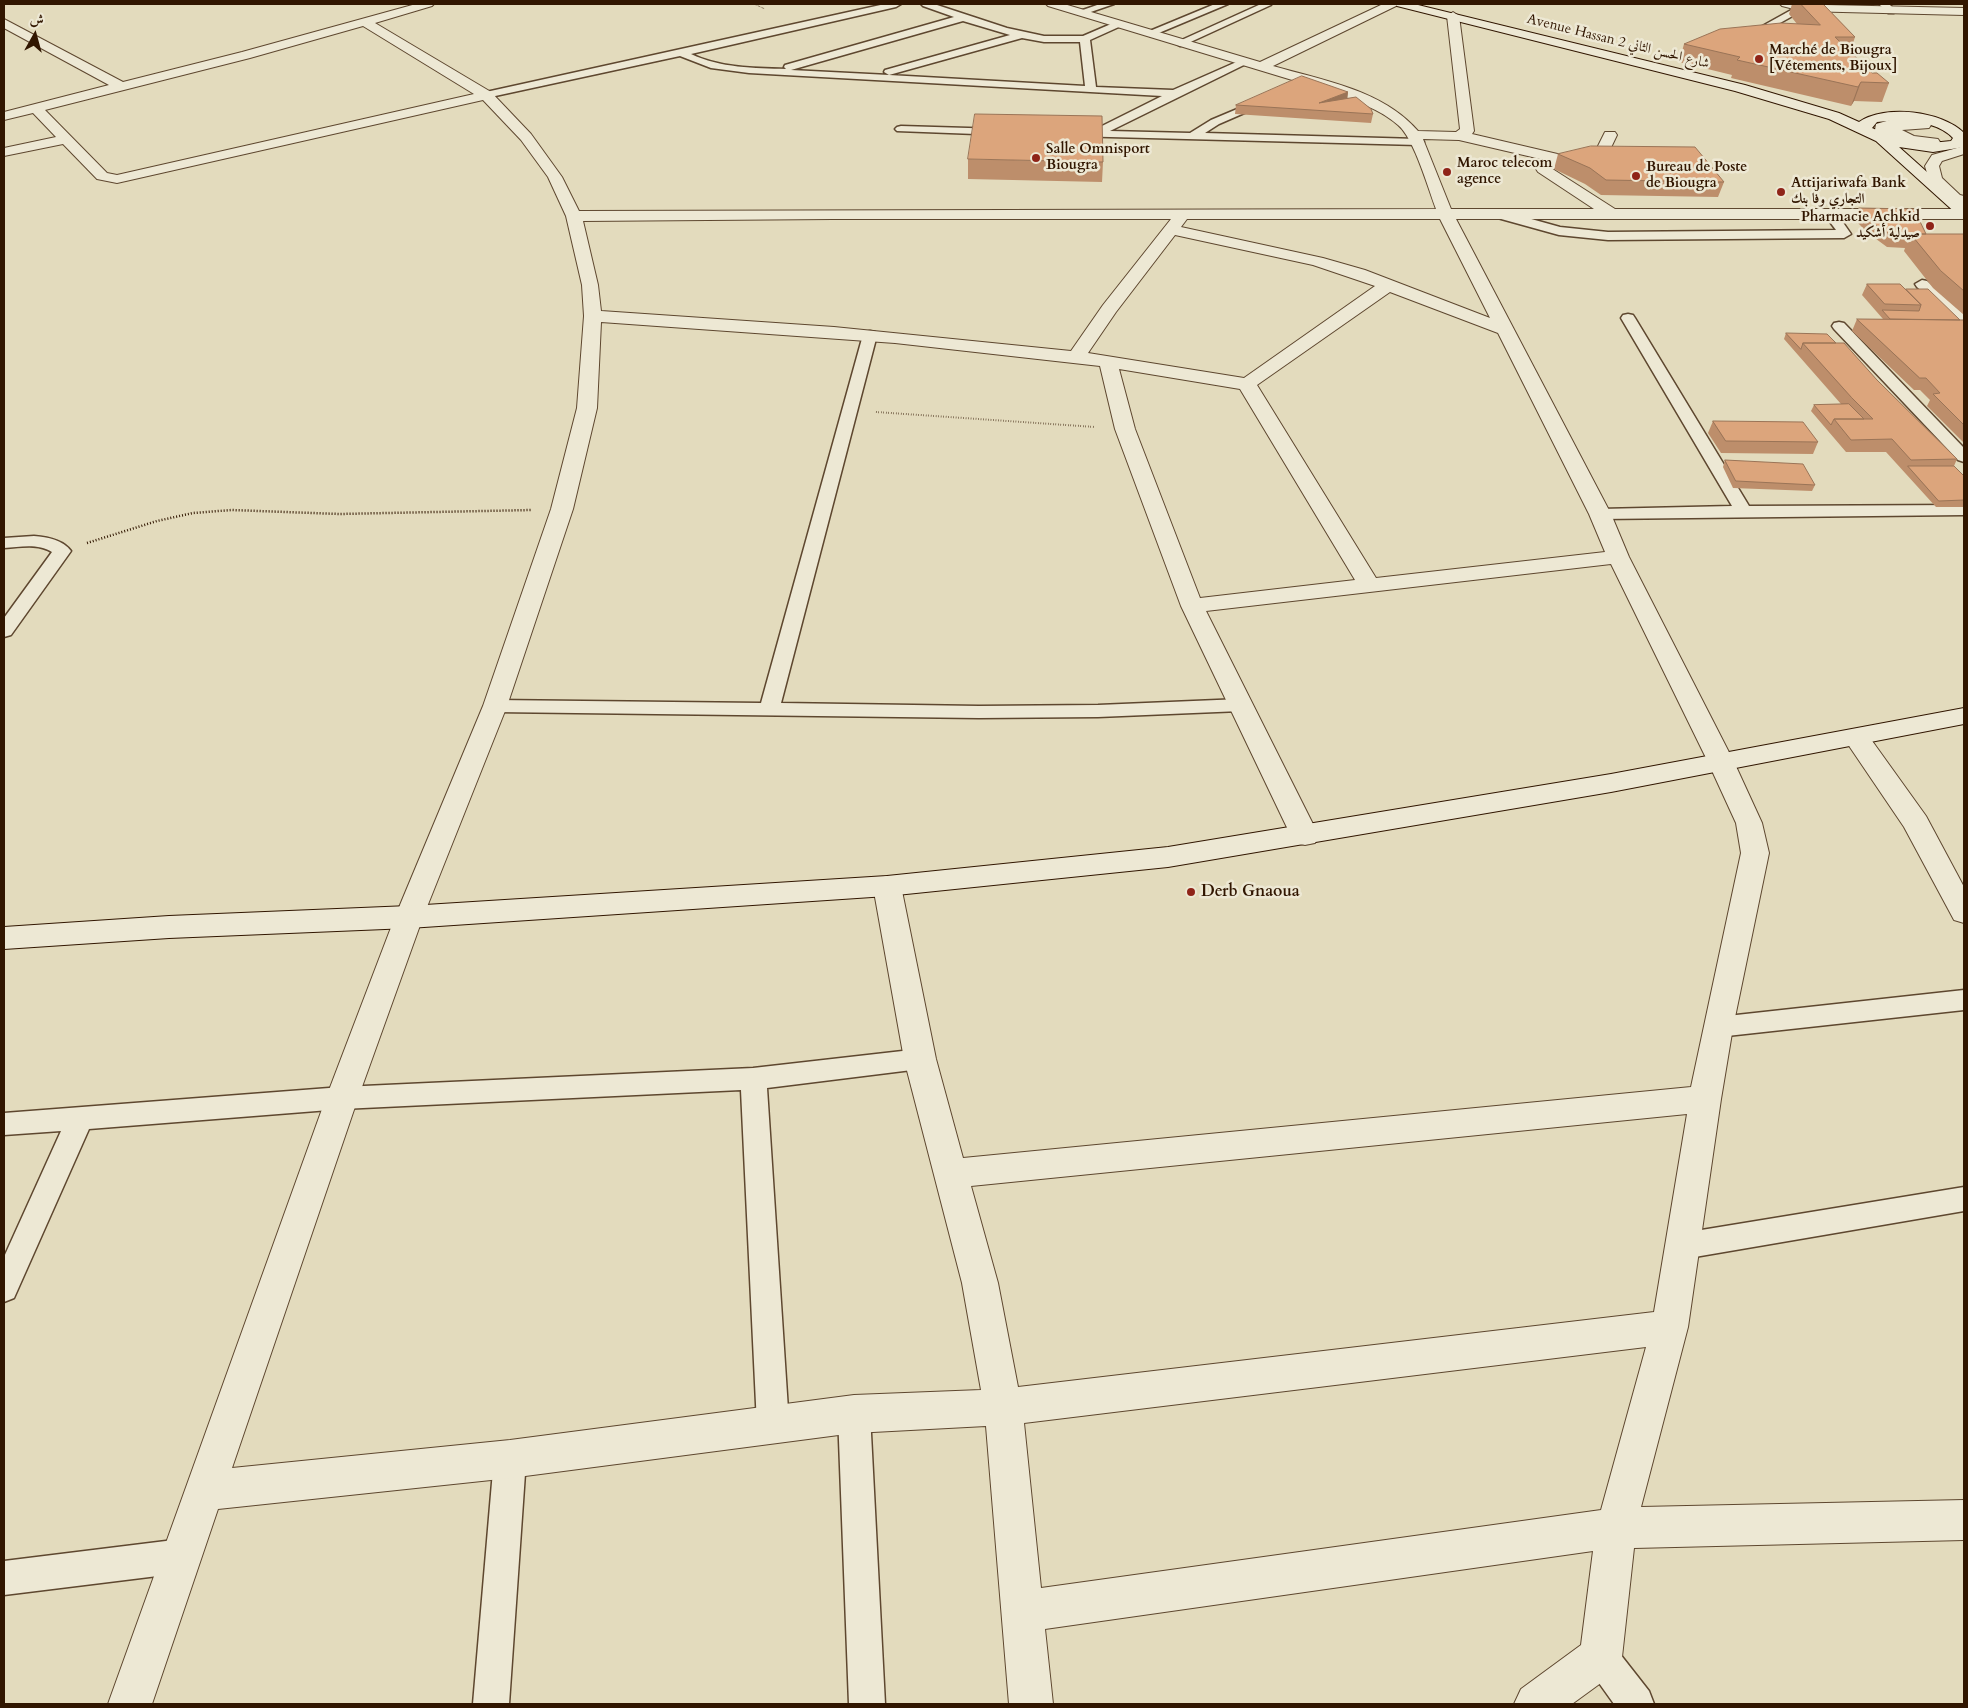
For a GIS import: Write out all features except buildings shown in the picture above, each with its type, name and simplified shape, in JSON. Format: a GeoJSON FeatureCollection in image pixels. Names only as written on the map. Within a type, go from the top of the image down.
{"type":"FeatureCollection","features":[{"type":"Feature","properties":{"kind":"street"},"geometry":{"type":"LineString","coordinates":[[4,116],[122,87],[428,4]]}},
{"type":"Feature","properties":{"kind":"street"},"geometry":{"type":"LineString","coordinates":[[1052,4],[1252,65],[1300,84],[1340,90],[1377,105],[1403,122],[1416,139],[1445,214],[1600,514],[1618,558],[1721,762],[1749,823],[1754,853],[1705,1099],[1670,1327],[1616,1528],[1601,1657],[1536,1704]]}},
{"type":"Feature","properties":{"kind":"street"},"geometry":{"type":"LineString","coordinates":[[1252,65],[1392,4]]}},
{"type":"Feature","properties":{"kind":"street","name":"Avenue Hassan 2 شارع الحسن الثاني"},"geometry":{"type":"LineString","coordinates":[[1401,4],[1740,88]]}},
{"type":"Feature","properties":{"kind":"street"},"geometry":{"type":"LineString","coordinates":[[1786,4],[1802,7],[1887,7],[1964,12]]}},
{"type":"Feature","properties":{"kind":"street"},"geometry":{"type":"LineString","coordinates":[[378,7],[393,14]]}},
{"type":"Feature","properties":{"kind":"street"},"geometry":{"type":"LineString","coordinates":[[1453,16],[1467,131],[1459,136]]}},
{"type":"Feature","properties":{"kind":"street"},"geometry":{"type":"LineString","coordinates":[[130,1704],[342,1098],[409,917],[495,706],[562,509],[586,408],[592,316],[590,285],[574,216],[555,177],[526,137],[486,95],[364,22]]}},
{"type":"Feature","properties":{"kind":"street"},"geometry":{"type":"LineString","coordinates":[[4,23],[122,87]]}},
{"type":"Feature","properties":{"kind":"street"},"geometry":{"type":"LineString","coordinates":[[4,38],[24,34]]}},
{"type":"Feature","properties":{"kind":"street"},"geometry":{"type":"LineString","coordinates":[[1740,88],[1884,116],[1912,117],[1940,124],[1964,127]]}},
{"type":"Feature","properties":{"kind":"street"},"geometry":{"type":"LineString","coordinates":[[1740,88],[1834,116],[1865,129],[1880,138],[1964,214]]}},
{"type":"Feature","properties":{"kind":"street"},"geometry":{"type":"LineString","coordinates":[[36,108],[102,176],[125,178],[486,95]]}},
{"type":"Feature","properties":{"kind":"street"},"geometry":{"type":"LineString","coordinates":[[1865,129],[1864,124],[1867,121],[1884,116]]}},
{"type":"Feature","properties":{"kind":"street"},"geometry":{"type":"LineString","coordinates":[[1897,122],[1924,125],[1900,125],[1894,129],[1902,132],[1907,138],[1933,142],[1900,139],[1885,133],[1881,127],[1897,122]]}},
{"type":"Feature","properties":{"kind":"street"},"geometry":{"type":"LineString","coordinates":[[1940,124],[1958,134],[1962,148],[1959,159],[1960,172],[1948,179],[1964,194]]}},
{"type":"Feature","properties":{"kind":"street"},"geometry":{"type":"LineString","coordinates":[[1610,135],[1602,153],[1596,156],[1546,164],[1543,169],[1610,213]]}},
{"type":"Feature","properties":{"kind":"street"},"geometry":{"type":"LineString","coordinates":[[1416,139],[1459,136],[1509,146],[1562,160]]}},
{"type":"Feature","properties":{"kind":"street"},"geometry":{"type":"LineString","coordinates":[[1880,138],[1905,145],[1933,148],[1962,148]]}},
{"type":"Feature","properties":{"kind":"street"},"geometry":{"type":"LineString","coordinates":[[4,152],[64,139]]}},
{"type":"Feature","properties":{"kind":"street"},"geometry":{"type":"LineString","coordinates":[[1924,178],[1933,148]]}},
{"type":"Feature","properties":{"kind":"street"},"geometry":{"type":"LineString","coordinates":[[1962,148],[1936,158],[1932,166],[1934,180],[1956,200],[1964,200]]}},
{"type":"Feature","properties":{"kind":"street"},"geometry":{"type":"LineString","coordinates":[[574,216],[1610,213],[1964,214]]}},
{"type":"Feature","properties":{"kind":"street"},"geometry":{"type":"LineString","coordinates":[[1076,357],[1110,309],[1183,214]]}},
{"type":"Feature","properties":{"kind":"street"},"geometry":{"type":"LineString","coordinates":[[1171,229],[1317,261],[1388,285],[1506,330]]}},
{"type":"Feature","properties":{"kind":"street"},"geometry":{"type":"LineString","coordinates":[[592,316],[772,326],[870,335],[1076,357],[1246,384],[1388,285]]}},
{"type":"Feature","properties":{"kind":"street"},"geometry":{"type":"LineString","coordinates":[[1108,362],[1125,429],[1192,606],[1305,836]]}},
{"type":"Feature","properties":{"kind":"street"},"geometry":{"type":"LineString","coordinates":[[1246,384],[1369,585]]}},
{"type":"Feature","properties":{"kind":"street"},"geometry":{"type":"LineString","coordinates":[[1192,606],[1618,558]]}},
{"type":"Feature","properties":{"kind":"street"},"geometry":{"type":"LineString","coordinates":[[4,938],[169,927],[409,917],[886,886],[1168,857],[1305,836],[1721,762],[1964,716]]}},
{"type":"Feature","properties":{"kind":"street"},"geometry":{"type":"LineString","coordinates":[[1856,737],[1916,823],[1964,913]]}},
{"type":"Feature","properties":{"kind":"street"},"geometry":{"type":"LineString","coordinates":[[886,886],[920,1059],[980,1283],[1003,1407],[1031,1704]]}},
{"type":"Feature","properties":{"kind":"street"},"geometry":{"type":"LineString","coordinates":[[950,1174],[1705,1099]]}},
{"type":"Feature","properties":{"kind":"street"},"geometry":{"type":"LineString","coordinates":[[204,1491],[510,1459],[854,1414],[1003,1407],[1670,1327]]}},
{"type":"Feature","properties":{"kind":"street"},"geometry":{"type":"LineString","coordinates":[[1021,1612],[1616,1528],[1964,1520]]}},
{"type":"Feature","properties":{"kind":"lane"},"geometry":{"type":"LineString","coordinates":[[857,4],[874,10]]}},
{"type":"Feature","properties":{"kind":"lane"},"geometry":{"type":"LineString","coordinates":[[486,95],[681,54],[896,4]]}},
{"type":"Feature","properties":{"kind":"lane"},"geometry":{"type":"LineString","coordinates":[[926,4],[1021,35],[1057,40],[1085,39],[1118,24]]}},
{"type":"Feature","properties":{"kind":"lane"},"geometry":{"type":"LineString","coordinates":[[1082,12],[1109,4]]}},
{"type":"Feature","properties":{"kind":"lane"},"geometry":{"type":"LineString","coordinates":[[1150,34],[1223,4]]}},
{"type":"Feature","properties":{"kind":"lane"},"geometry":{"type":"LineString","coordinates":[[1180,43],[1266,5]]}},
{"type":"Feature","properties":{"kind":"lane"},"geometry":{"type":"LineString","coordinates":[[1744,39],[1802,7]]}},
{"type":"Feature","properties":{"kind":"lane"},"geometry":{"type":"LineString","coordinates":[[774,71],[965,17]]}},
{"type":"Feature","properties":{"kind":"lane"},"geometry":{"type":"LineString","coordinates":[[871,77],[1021,35]]}},
{"type":"Feature","properties":{"kind":"lane"},"geometry":{"type":"LineString","coordinates":[[1085,39],[1091,90]]}},
{"type":"Feature","properties":{"kind":"lane"},"geometry":{"type":"LineString","coordinates":[[681,54],[698,62],[718,66],[774,71],[1091,90],[1175,93]]}},
{"type":"Feature","properties":{"kind":"lane"},"geometry":{"type":"LineString","coordinates":[[1094,134],[1175,93],[1252,65]]}},
{"type":"Feature","properties":{"kind":"lane"},"geometry":{"type":"LineString","coordinates":[[1193,135],[1215,122],[1274,96]]}},
{"type":"Feature","properties":{"kind":"lane"},"geometry":{"type":"LineString","coordinates":[[901,129],[1017,132]]}},
{"type":"Feature","properties":{"kind":"lane"},"geometry":{"type":"LineString","coordinates":[[1056,133],[1416,139]]}},
{"type":"Feature","properties":{"kind":"lane"},"geometry":{"type":"LineString","coordinates":[[1499,214],[1559,231],[1608,236],[1844,234],[1830,214]]}},
{"type":"Feature","properties":{"kind":"lane"},"geometry":{"type":"LineString","coordinates":[[1922,284],[1964,321]]}},
{"type":"Feature","properties":{"kind":"lane"},"geometry":{"type":"LineString","coordinates":[[1628,318],[1744,511]]}},
{"type":"Feature","properties":{"kind":"lane"},"geometry":{"type":"LineString","coordinates":[[1839,326],[1964,457]]}},
{"type":"Feature","properties":{"kind":"lane"},"geometry":{"type":"LineString","coordinates":[[769,709],[870,335]]}},
{"type":"Feature","properties":{"kind":"lane"},"geometry":{"type":"LineString","coordinates":[[1600,514],[1964,510]]}},
{"type":"Feature","properties":{"kind":"lane"},"geometry":{"type":"LineString","coordinates":[[4,543],[37,541],[55,544],[62,551],[4,631]]}},
{"type":"Feature","properties":{"kind":"lane"},"geometry":{"type":"LineString","coordinates":[[495,706],[1098,711],[1241,705]]}},
{"type":"Feature","properties":{"kind":"lane"},"geometry":{"type":"LineString","coordinates":[[1718,1027],[1964,1000]]}},
{"type":"Feature","properties":{"kind":"lane"},"geometry":{"type":"LineString","coordinates":[[4,1124],[342,1098],[753,1079],[920,1059]]}},
{"type":"Feature","properties":{"kind":"lane"},"geometry":{"type":"LineString","coordinates":[[753,1079],[773,1425]]}},
{"type":"Feature","properties":{"kind":"lane"},"geometry":{"type":"LineString","coordinates":[[4,1289],[80,1118]]}},
{"type":"Feature","properties":{"kind":"lane"},"geometry":{"type":"LineString","coordinates":[[1683,1246],[1964,1199]]}},
{"type":"Feature","properties":{"kind":"lane"},"geometry":{"type":"LineString","coordinates":[[854,1414],[867,1704]]}},
{"type":"Feature","properties":{"kind":"lane"},"geometry":{"type":"LineString","coordinates":[[491,1704],[510,1459]]}},
{"type":"Feature","properties":{"kind":"lane"},"geometry":{"type":"LineString","coordinates":[[4,1578],[182,1556]]}},
{"type":"Feature","properties":{"kind":"lane"},"geometry":{"type":"LineString","coordinates":[[1601,1657],[1636,1704]]}},
{"type":"Feature","properties":{"kind":"path"},"geometry":{"type":"LineString","coordinates":[[850,410],[1125,429]]}},
{"type":"Feature","properties":{"kind":"path"},"geometry":{"type":"LineString","coordinates":[[62,551],[157,521],[193,514],[232,510],[339,514],[562,509]]}},
{"type":"Feature","properties":{"kind":"place","name":"Marché de Biougra [Vétements, Bijoux]"},"geometry":{"type":"Point","coordinates":[1759,59]}},
{"type":"Feature","properties":{"kind":"place","name":"Salle Omnisport Biougra"},"geometry":{"type":"Point","coordinates":[1036,158]}},
{"type":"Feature","properties":{"kind":"place","name":"Maroc telecom agence"},"geometry":{"type":"Point","coordinates":[1447,172]}},
{"type":"Feature","properties":{"kind":"place","name":"Bureau de Poste de Biougra"},"geometry":{"type":"Point","coordinates":[1636,176]}},
{"type":"Feature","properties":{"kind":"place","name":"Attijariwafa Bank التجاري وفا بنك"},"geometry":{"type":"Point","coordinates":[1781,192]}},
{"type":"Feature","properties":{"kind":"place","name":"Pharmacie Achkid صيدلية أشكيد"},"geometry":{"type":"Point","coordinates":[1930,226]}},
{"type":"Feature","properties":{"kind":"place","name":"Derb Gnaoua"},"geometry":{"type":"Point","coordinates":[1191,892]}}]}
